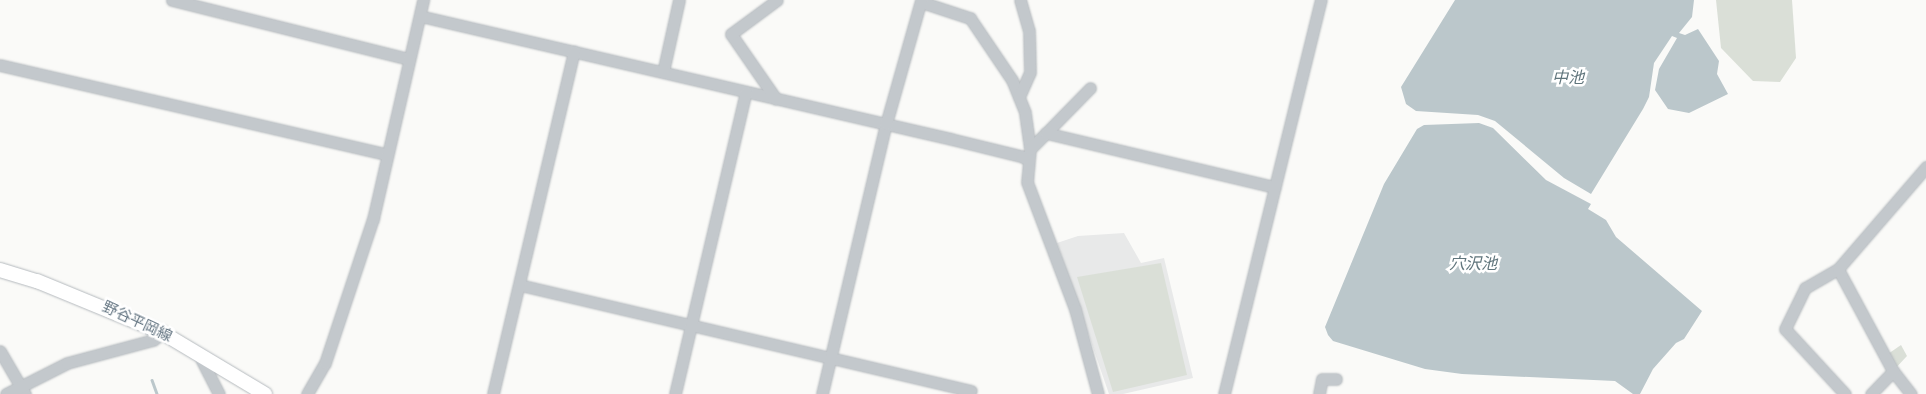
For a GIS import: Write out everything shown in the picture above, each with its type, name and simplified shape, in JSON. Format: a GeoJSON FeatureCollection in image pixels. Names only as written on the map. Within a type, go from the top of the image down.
{"type":"FeatureCollection","features":[{"type":"Feature","properties":{"kind":"main road","name":"野谷平岡線"},"geometry":{"type":"LineString","coordinates":[[0,270],[82,298],[163,333],[265,394]]}},
{"type":"Feature","properties":{"kind":"street"},"geometry":{"type":"LineString","coordinates":[[172,0],[409,59]]}},
{"type":"Feature","properties":{"kind":"street"},"geometry":{"type":"LineString","coordinates":[[307,394],[325,363],[373,219],[423,0]]}},
{"type":"Feature","properties":{"kind":"street"},"geometry":{"type":"LineString","coordinates":[[663,72],[679,0]]}},
{"type":"Feature","properties":{"kind":"street"},"geometry":{"type":"LineString","coordinates":[[776,0],[731,34],[776,99]]}},
{"type":"Feature","properties":{"kind":"street"},"geometry":{"type":"LineString","coordinates":[[1019,97],[1030,72],[1029,31],[1020,0]]}},
{"type":"Feature","properties":{"kind":"street"},"geometry":{"type":"LineString","coordinates":[[1224,394],[1321,0]]}},
{"type":"Feature","properties":{"kind":"street"},"geometry":{"type":"LineString","coordinates":[[822,394],[886,124],[921,1],[970,18],[1012,80],[1025,113],[1029,155],[1027,182],[1067,287],[1098,394]]}},
{"type":"Feature","properties":{"kind":"street"},"geometry":{"type":"LineString","coordinates":[[420,16],[1021,156],[1029,155],[1046,133],[1090,88]]}},
{"type":"Feature","properties":{"kind":"street"},"geometry":{"type":"LineString","coordinates":[[493,394],[574,52]]}},
{"type":"Feature","properties":{"kind":"street"},"geometry":{"type":"LineString","coordinates":[[0,65],[387,154]]}},
{"type":"Feature","properties":{"kind":"street"},"geometry":{"type":"LineString","coordinates":[[675,394],[746,92]]}},
{"type":"Feature","properties":{"kind":"street"},"geometry":{"type":"LineString","coordinates":[[1046,133],[1275,187]]}},
{"type":"Feature","properties":{"kind":"street"},"geometry":{"type":"LineString","coordinates":[[1845,394],[1784,329],[1805,288],[1838,269],[1926,167]]}},
{"type":"Feature","properties":{"kind":"street"},"geometry":{"type":"LineString","coordinates":[[1838,269],[1893,371],[1911,394]]}},
{"type":"Feature","properties":{"kind":"street"},"geometry":{"type":"LineString","coordinates":[[520,285],[971,391]]}},
{"type":"Feature","properties":{"kind":"street"},"geometry":{"type":"LineString","coordinates":[[6,394],[23,390],[67,363],[153,340],[163,333]]}},
{"type":"Feature","properties":{"kind":"street"},"geometry":{"type":"LineString","coordinates":[[0,351],[23,390]]}},
{"type":"Feature","properties":{"kind":"street"},"geometry":{"type":"LineString","coordinates":[[198,353],[219,394]]}},
{"type":"Feature","properties":{"kind":"street"},"geometry":{"type":"LineString","coordinates":[[1871,394],[1893,371]]}},
{"type":"Feature","properties":{"kind":"street"},"geometry":{"type":"LineString","coordinates":[[1319,394],[1322,379],[1336,379]]}},
{"type":"Feature","properties":{"kind":"shaded area"},"geometry":{"type":"Polygon","coordinates":[[[1716,0],[1792,0],[1796,58],[1780,82],[1753,81],[1721,48],[1716,0]]]}},
{"type":"Feature","properties":{"kind":"shaded area"},"geometry":{"type":"Polygon","coordinates":[[[1124,233],[1141,263],[1164,258],[1193,378],[1123,394],[1109,394],[1057,243],[1078,236],[1124,233]]]}},
{"type":"Feature","properties":{"kind":"shaded area"},"geometry":{"type":"Polygon","coordinates":[[[1161,263],[1187,375],[1113,392],[1077,277],[1161,263]]]}},
{"type":"Feature","properties":{"kind":"shaded area"},"geometry":{"type":"Polygon","coordinates":[[[1901,345],[1907,356],[1893,371],[1885,356],[1901,345]]]}},
{"type":"Feature","properties":{"kind":"water","name":"中池"},"geometry":{"type":"Polygon","coordinates":[[[1455,0],[1694,0],[1692,17],[1679,33],[1685,35],[1698,29],[1719,61],[1717,74],[1728,94],[1689,113],[1668,109],[1655,90],[1659,69],[1677,38],[1672,36],[1654,63],[1649,97],[1643,109],[1591,194],[1564,178],[1495,121],[1478,115],[1416,111],[1406,104],[1401,87],[1455,0]]]}},
{"type":"Feature","properties":{"kind":"water","name":"穴沢池"},"geometry":{"type":"Polygon","coordinates":[[[1479,123],[1493,128],[1546,180],[1591,204],[1588,209],[1606,220],[1616,237],[1702,311],[1684,339],[1676,343],[1653,369],[1640,394],[1633,394],[1615,381],[1462,374],[1425,369],[1333,341],[1328,335],[1325,327],[1384,184],[1417,129],[1424,125],[1479,123]]]}},
{"type":"Feature","properties":{"kind":"waterway"},"geometry":{"type":"LineString","coordinates":[[152,380],[157,394]]}}]}
